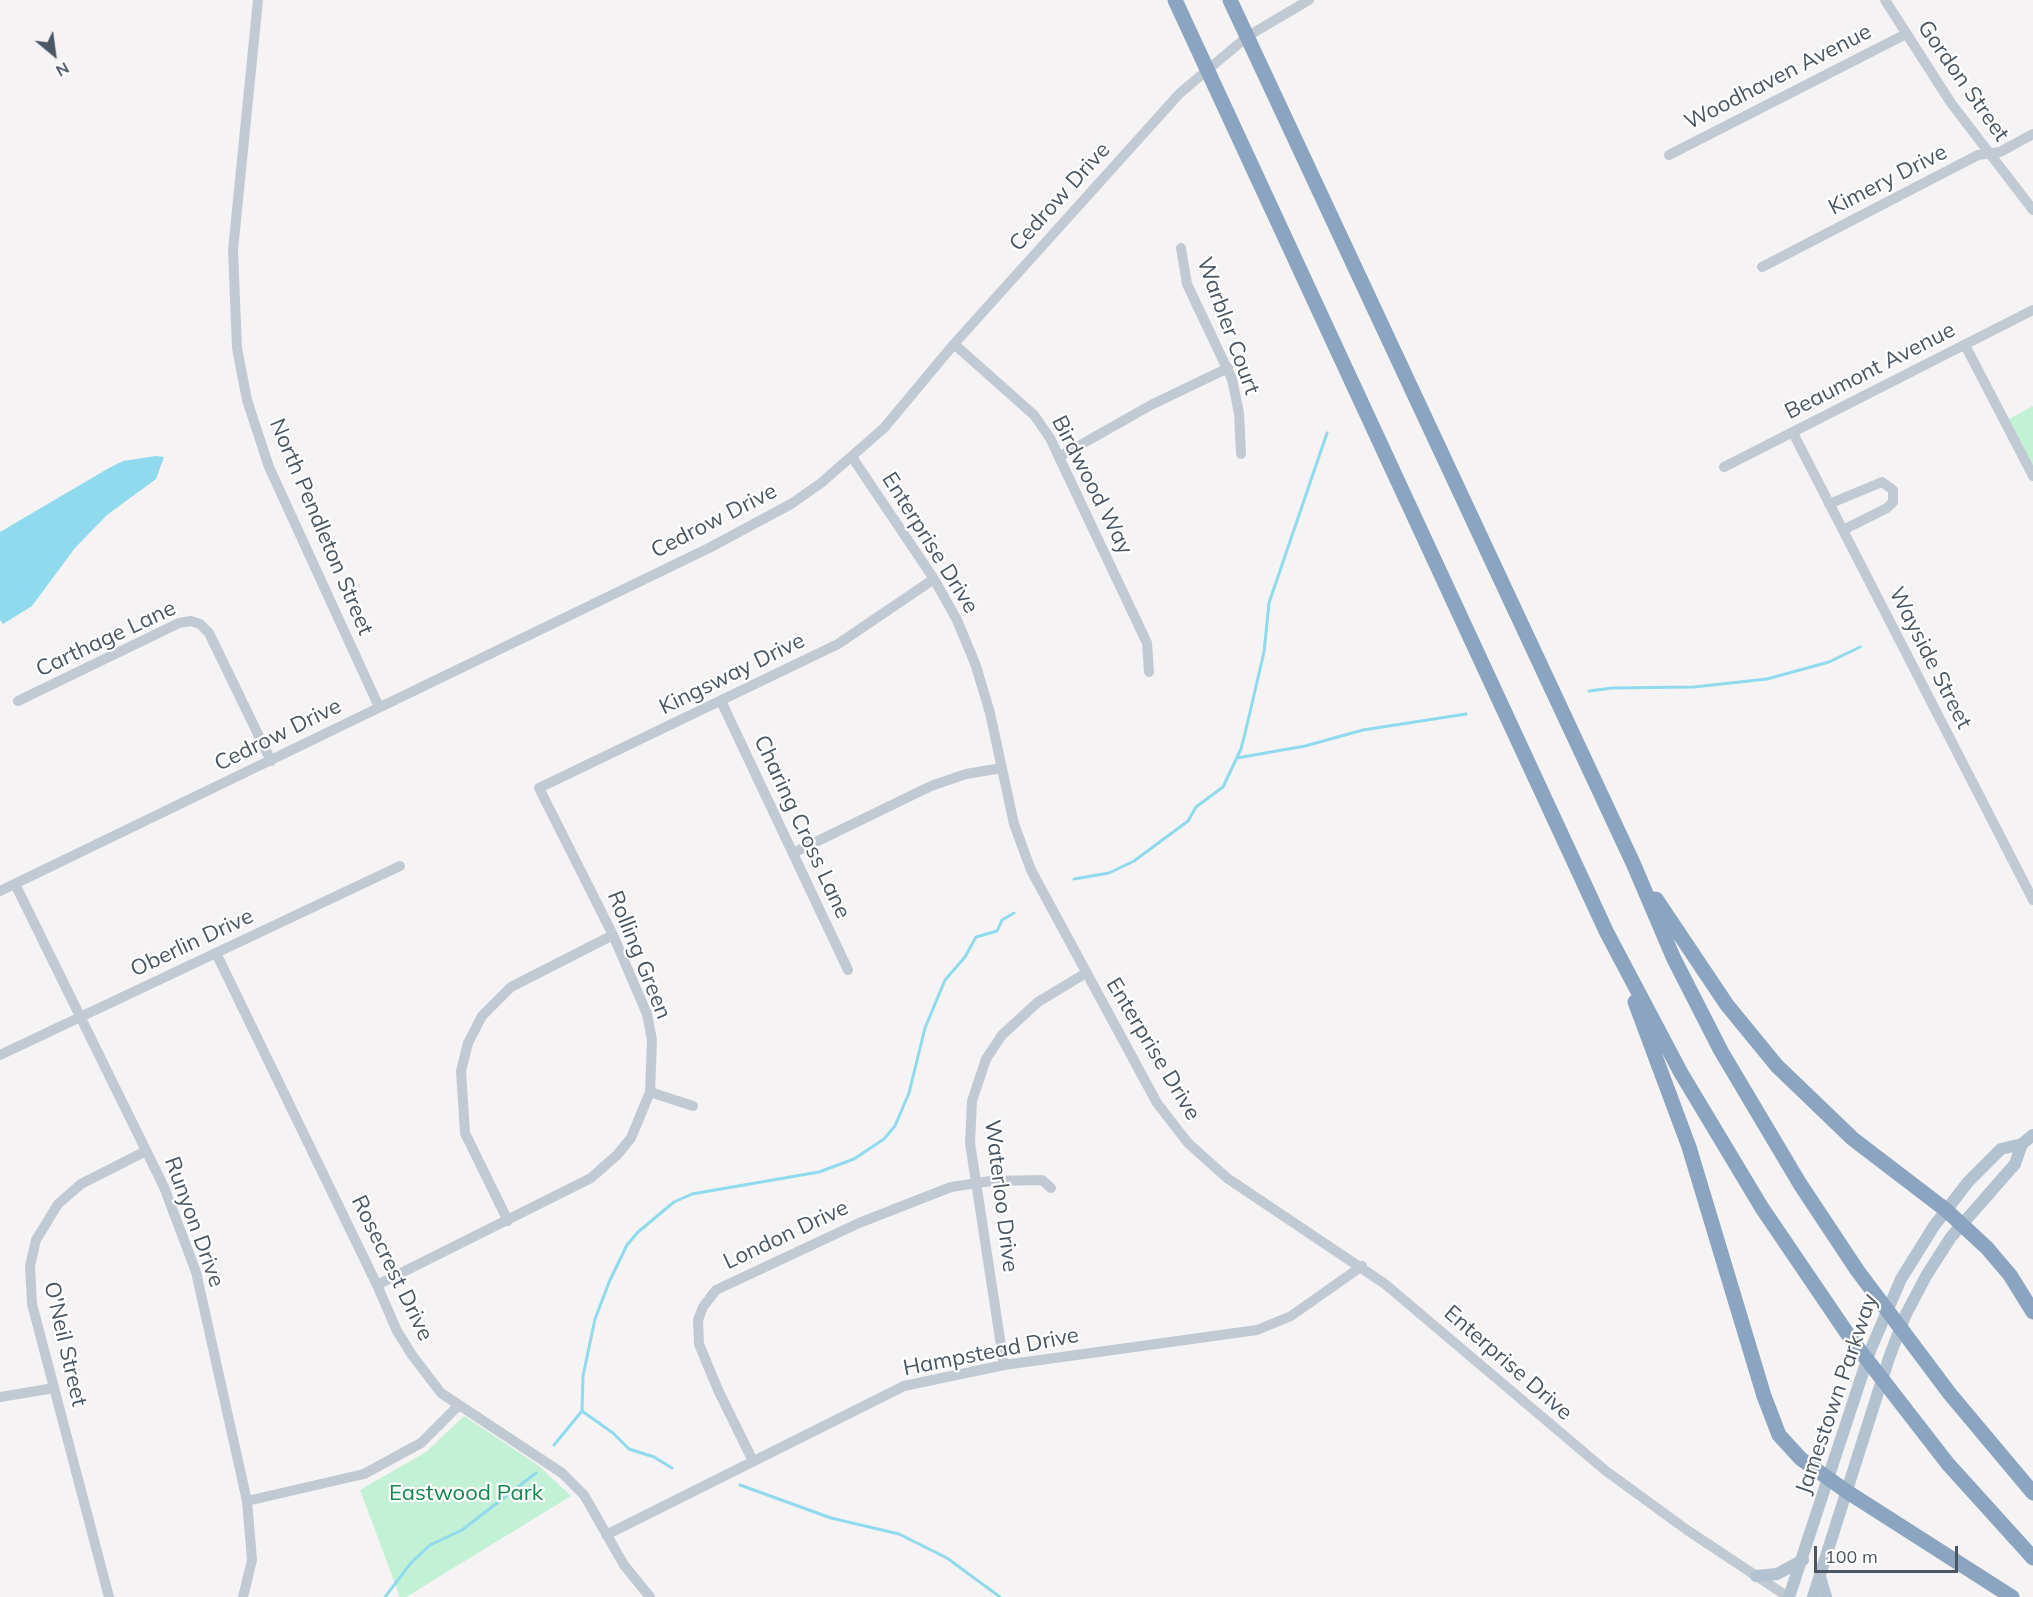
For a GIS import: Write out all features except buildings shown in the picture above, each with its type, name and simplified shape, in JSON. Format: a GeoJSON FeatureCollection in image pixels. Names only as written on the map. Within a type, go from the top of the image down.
{"type":"FeatureCollection","features":[{"type":"Feature","properties":{"kind":"highway"},"geometry":{"type":"LineString","coordinates":[[1175,0],[1607,933],[1678,1114],[1774,1425],[1792,1452],[1846,1491],[2012,1597]]}},
{"type":"Feature","properties":{"kind":"highway"},"geometry":{"type":"LineString","coordinates":[[1230,0],[1697,1005],[1800,1184],[1857,1270],[1918,1354],[1982,1435],[2033,1493]]}},
{"type":"Feature","properties":{"kind":"highway"},"geometry":{"type":"LineString","coordinates":[[1633,863],[1711,983],[1766,1053],[1853,1139],[1962,1224],[2010,1275],[2033,1312]]}},
{"type":"Feature","properties":{"kind":"highway"},"geometry":{"type":"LineString","coordinates":[[1607,933],[1708,1119],[1791,1253],[1914,1422],[1982,1504],[2033,1558]]}},
{"type":"Feature","properties":{"kind":"main road","name":"Jamestown Parkway"},"geometry":{"type":"LineString","coordinates":[[1788,1597],[1803,1560],[1879,1327],[1901,1279],[1946,1210],[1968,1182],[2001,1149],[2022,1144],[2033,1135]]}},
{"type":"Feature","properties":{"kind":"main road","name":"Jamestown Parkway"},"geometry":{"type":"LineString","coordinates":[[1813,1597],[1896,1336],[1938,1256],[1962,1224],[2015,1164],[2022,1144]]}},
{"type":"Feature","properties":{"kind":"main road"},"geometry":{"type":"LineString","coordinates":[[1756,1576],[1776,1574],[1803,1560]]}},
{"type":"Feature","properties":{"kind":"main road"},"geometry":{"type":"LineString","coordinates":[[1820,1577],[1826,1597]]}},
{"type":"Feature","properties":{"kind":"street","name":"North Pendleton Street"},"geometry":{"type":"LineString","coordinates":[[258,0],[233,250],[237,348],[247,400],[269,467],[379,707]]}},
{"type":"Feature","properties":{"kind":"street","name":"Cedrow Drive"},"geometry":{"type":"LineString","coordinates":[[0,891],[759,522],[821,483],[884,428],[954,344],[1180,93],[1224,53],[1274,19],[1309,0]]}},
{"type":"Feature","properties":{"kind":"street","name":"Gordon Street"},"geometry":{"type":"LineString","coordinates":[[1885,0],[1951,103],[2033,210]]}},
{"type":"Feature","properties":{"kind":"street","name":"Woodhaven Avenue"},"geometry":{"type":"LineString","coordinates":[[1669,155],[1906,34]]}},
{"type":"Feature","properties":{"kind":"street","name":"Kimery Drive"},"geometry":{"type":"LineString","coordinates":[[1762,267],[1978,155],[2000,152],[2033,134]]}},
{"type":"Feature","properties":{"kind":"street","name":"Warbler Court"},"geometry":{"type":"LineString","coordinates":[[1181,248],[1187,284],[1228,368],[1239,413],[1241,454]]}},
{"type":"Feature","properties":{"kind":"street","name":"Beaumont Avenue"},"geometry":{"type":"LineString","coordinates":[[1724,467],[2033,310]]}},
{"type":"Feature","properties":{"kind":"street","name":"Birdwood Way"},"geometry":{"type":"LineString","coordinates":[[954,344],[1034,415],[1059,458],[1147,643],[1149,672]]}},
{"type":"Feature","properties":{"kind":"street"},"geometry":{"type":"LineString","coordinates":[[1965,345],[2033,476]]}},
{"type":"Feature","properties":{"kind":"street"},"geometry":{"type":"LineString","coordinates":[[1059,458],[1151,405],[1228,368]]}},
{"type":"Feature","properties":{"kind":"street","name":"Wayside Street"},"geometry":{"type":"LineString","coordinates":[[1793,433],[2033,900]]}},
{"type":"Feature","properties":{"kind":"street","name":"Enterprise Drive"},"geometry":{"type":"LineString","coordinates":[[852,457],[934,579],[957,620],[976,666],[1014,824],[1031,870],[1157,1103],[1188,1143],[1227,1178],[1362,1266],[1579,1450],[1659,1511],[1788,1597]]}},
{"type":"Feature","properties":{"kind":"street"},"geometry":{"type":"LineString","coordinates":[[1829,504],[1882,482],[1893,490],[1893,501],[1887,508],[1843,531]]}},
{"type":"Feature","properties":{"kind":"street","name":"Kingsway Drive"},"geometry":{"type":"LineString","coordinates":[[539,788],[838,644],[934,579]]}},
{"type":"Feature","properties":{"kind":"street","name":"Carthage Lane"},"geometry":{"type":"LineString","coordinates":[[18,701],[179,624],[191,621],[200,624],[209,633],[271,761]]}},
{"type":"Feature","properties":{"kind":"street","name":"Charing Cross Lane"},"geometry":{"type":"LineString","coordinates":[[722,701],[848,970]]}},
{"type":"Feature","properties":{"kind":"street"},"geometry":{"type":"LineString","coordinates":[[793,853],[931,786],[966,774],[1002,768]]}},
{"type":"Feature","properties":{"kind":"street","name":"Rolling Green"},"geometry":{"type":"LineString","coordinates":[[377,1285],[591,1178],[617,1155],[631,1138],[650,1092],[652,1040],[648,1015],[613,934],[539,788]]}},
{"type":"Feature","properties":{"kind":"street","name":"Oberlin Drive"},"geometry":{"type":"LineString","coordinates":[[0,1055],[400,866]]}},
{"type":"Feature","properties":{"kind":"street","name":"Runyon Drive"},"geometry":{"type":"LineString","coordinates":[[15,884],[164,1187],[196,1272],[247,1501],[252,1560],[243,1597]]}},
{"type":"Feature","properties":{"kind":"street"},"geometry":{"type":"LineString","coordinates":[[508,1221],[465,1133],[461,1071],[468,1043],[482,1016],[511,987],[613,934]]}},
{"type":"Feature","properties":{"kind":"street","name":"Rosecrest Drive"},"geometry":{"type":"LineString","coordinates":[[216,953],[377,1285],[397,1331],[412,1355],[441,1393],[562,1473],[584,1495],[624,1565],[650,1597]]}},
{"type":"Feature","properties":{"kind":"street","name":"Waterloo Drive"},"geometry":{"type":"LineString","coordinates":[[1004,1365],[970,1143],[970,1117],[976,1086],[986,1059],[1002,1035],[1022,1014],[1086,973]]}},
{"type":"Feature","properties":{"kind":"street"},"geometry":{"type":"LineString","coordinates":[[650,1092],[693,1106]]}},
{"type":"Feature","properties":{"kind":"street","name":"O'Neil Street"},"geometry":{"type":"LineString","coordinates":[[109,1597],[30,1293],[30,1266],[36,1240],[50,1213],[69,1193],[146,1150]]}},
{"type":"Feature","properties":{"kind":"street","name":"London Drive"},"geometry":{"type":"LineString","coordinates":[[753,1461],[718,1390],[699,1344],[698,1320],[709,1298],[723,1286],[859,1223],[951,1187],[976,1183],[1042,1180],[1051,1188]]}},
{"type":"Feature","properties":{"kind":"street","name":"Hampstead Drive"},"geometry":{"type":"LineString","coordinates":[[606,1534],[904,1386],[1004,1365],[1257,1330],[1291,1316],[1362,1266]]}},
{"type":"Feature","properties":{"kind":"street"},"geometry":{"type":"LineString","coordinates":[[0,1396],[54,1388]]}},
{"type":"Feature","properties":{"kind":"street"},"geometry":{"type":"LineString","coordinates":[[247,1501],[364,1474],[421,1443],[458,1406]]}},
{"type":"Feature","properties":{"kind":"green space"},"geometry":{"type":"Polygon","coordinates":[[[2033,406],[2033,474],[2007,420],[2033,406]]]}},
{"type":"Feature","properties":{"kind":"green space","name":"Eastwood Park"},"geometry":{"type":"Polygon","coordinates":[[[464,1416],[539,1466],[571,1496],[406,1597],[400,1597],[360,1490],[426,1452],[464,1416]]]}},
{"type":"Feature","properties":{"kind":"water"},"geometry":{"type":"Polygon","coordinates":[[[164,457],[156,479],[107,515],[75,548],[32,606],[3,624],[0,620],[0,532],[123,461],[164,457]]]}},
{"type":"Feature","properties":{"kind":"waterway"},"geometry":{"type":"LineString","coordinates":[[1074,879],[1109,873],[1134,861],[1188,821],[1196,807],[1223,787],[1241,749],[1264,652],[1269,603],[1327,433]]}},
{"type":"Feature","properties":{"kind":"waterway"},"geometry":{"type":"LineString","coordinates":[[1589,691],[1612,688],[1694,687],[1767,679],[1829,662],[1860,647]]}},
{"type":"Feature","properties":{"kind":"waterway"},"geometry":{"type":"LineString","coordinates":[[1237,758],[1305,746],[1363,730],[1466,714]]}},
{"type":"Feature","properties":{"kind":"waterway"},"geometry":{"type":"LineString","coordinates":[[554,1445],[582,1411],[583,1376],[595,1319],[627,1245],[638,1232],[674,1202],[692,1194],[819,1172],[854,1159],[884,1139],[895,1126],[909,1093],[925,1028],[945,980],[965,957],[976,937],[997,931],[1002,920],[1014,913]]}},
{"type":"Feature","properties":{"kind":"waterway"},"geometry":{"type":"LineString","coordinates":[[582,1411],[613,1433],[629,1449],[654,1457],[672,1468]]}},
{"type":"Feature","properties":{"kind":"waterway"},"geometry":{"type":"LineString","coordinates":[[385,1597],[411,1563],[430,1545],[462,1530],[536,1473]]}},
{"type":"Feature","properties":{"kind":"waterway"},"geometry":{"type":"LineString","coordinates":[[740,1485],[831,1518],[899,1534],[947,1558],[1000,1597]]}}]}
